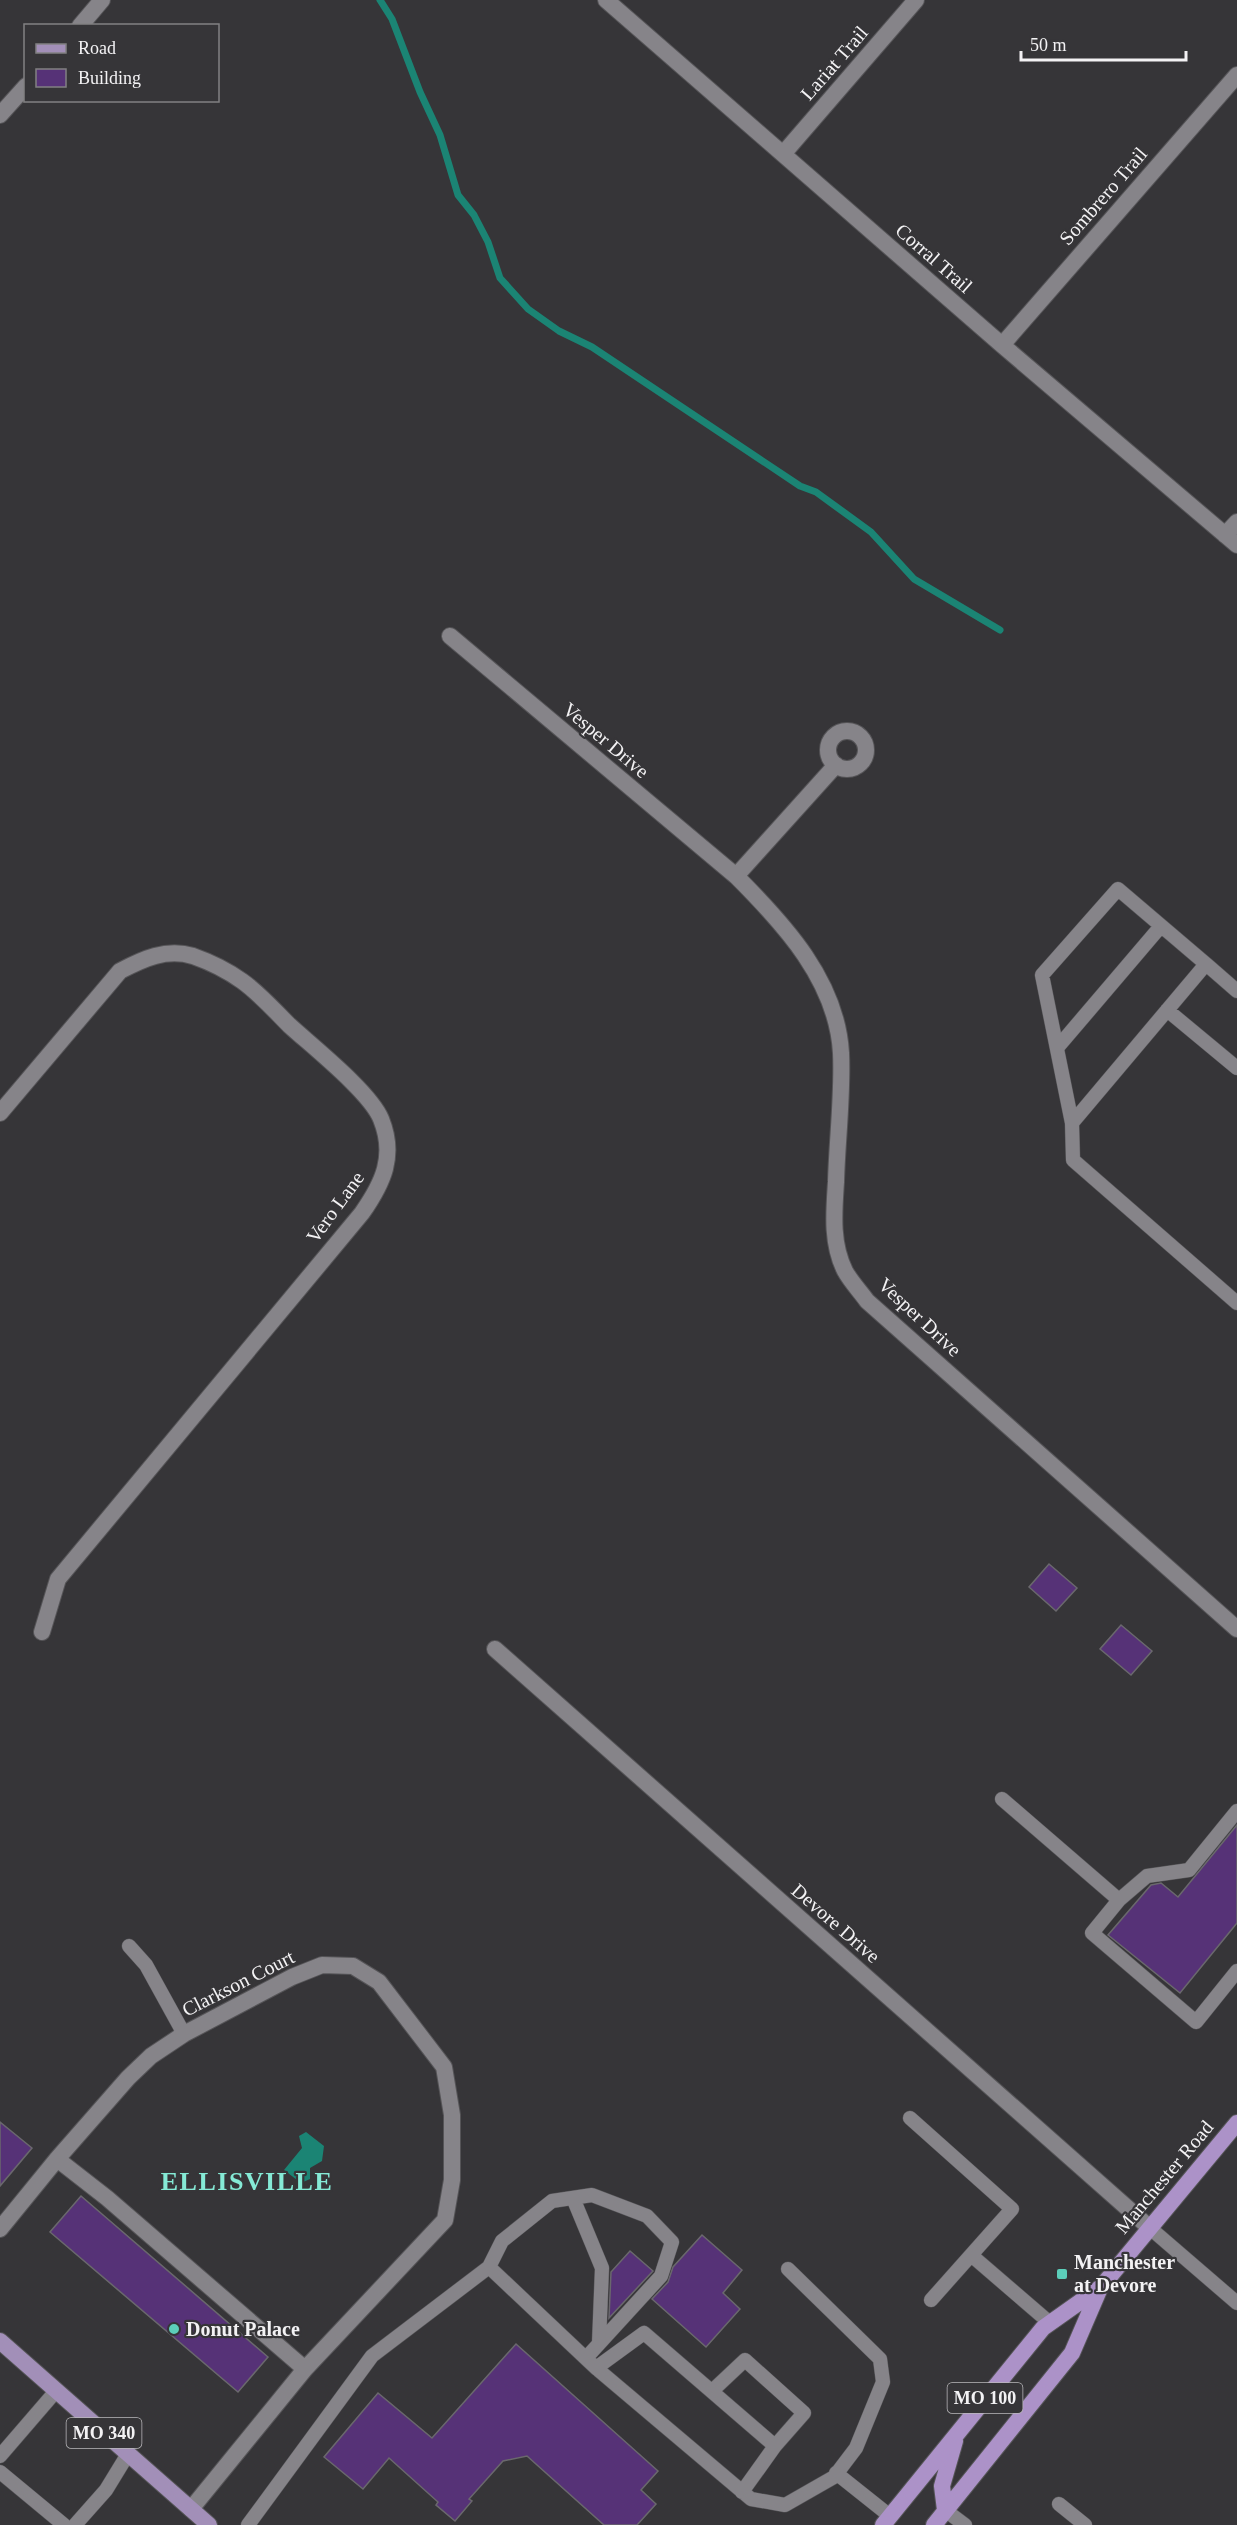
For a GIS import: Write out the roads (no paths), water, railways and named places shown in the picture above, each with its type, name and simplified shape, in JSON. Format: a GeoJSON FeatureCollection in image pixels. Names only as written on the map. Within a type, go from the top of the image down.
{"type":"FeatureCollection","features":[{"type":"Feature","properties":{"kind":"highway","name":"Manchester Road"},"geometry":{"type":"LineString","coordinates":[[886,2521],[1043,2328],[1101,2287],[1237,2122]]}},
{"type":"Feature","properties":{"kind":"highway","name":"Manchester Road"},"geometry":{"type":"LineString","coordinates":[[934,2525],[1072,2353],[1101,2287]]}},
{"type":"Feature","properties":{"kind":"highway"},"geometry":{"type":"LineString","coordinates":[[945,2510],[942,2486],[958,2431]]}},
{"type":"Feature","properties":{"kind":"main road","name":"MO 340"},"geometry":{"type":"LineString","coordinates":[[0,2341],[209,2525]]}},
{"type":"Feature","properties":{"kind":"street"},"geometry":{"type":"LineString","coordinates":[[82,24],[102,0]]}},
{"type":"Feature","properties":{"kind":"street","name":"Corral Trail"},"geometry":{"type":"LineString","coordinates":[[606,0],[1002,345],[1231,540]]}},
{"type":"Feature","properties":{"kind":"street","name":"Lariat Trail"},"geometry":{"type":"LineString","coordinates":[[783,154],[916,0]]}},
{"type":"Feature","properties":{"kind":"street","name":"Sombrero Trail"},"geometry":{"type":"LineString","coordinates":[[1002,345],[1237,75]]}},
{"type":"Feature","properties":{"kind":"street"},"geometry":{"type":"LineString","coordinates":[[0,115],[24,88]]}},
{"type":"Feature","properties":{"kind":"street"},"geometry":{"type":"LineString","coordinates":[[1231,540],[1237,522]]}},
{"type":"Feature","properties":{"kind":"street","name":"Vesper Drive"},"geometry":{"type":"LineString","coordinates":[[450,636],[736,876],[776,915],[804,955],[824,987],[841,1052],[833,1229],[845,1271],[867,1301],[1237,1629]]}},
{"type":"Feature","properties":{"kind":"street"},"geometry":{"type":"LineString","coordinates":[[736,876],[836,765]]}},
{"type":"Feature","properties":{"kind":"street","name":"Vero Lane"},"geometry":{"type":"LineString","coordinates":[[0,1113],[120,971],[144,959],[167,953],[192,956],[219,967],[244,982],[286,1021],[373,1103],[382,1120],[388,1159],[380,1188],[362,1213],[58,1579],[42,1632]]}},
{"type":"Feature","properties":{"kind":"street","name":"Devore Drive"},"geometry":{"type":"LineString","coordinates":[[495,1649],[1150,2228]]}},
{"type":"Feature","properties":{"kind":"street","name":"Clarkson Court"},"geometry":{"type":"LineString","coordinates":[[0,2229],[57,2158],[128,2078],[151,2056],[184,2034],[292,1977],[322,1965],[353,1966],[379,1982],[444,2067],[452,2115],[452,2180],[445,2220],[305,2369],[191,2509]]}},
{"type":"Feature","properties":{"kind":"street"},"geometry":{"type":"LineString","coordinates":[[57,2158],[107,2198],[305,2369]]}},
{"type":"Feature","properties":{"kind":"lane"},"geometry":{"type":"LineString","coordinates":[[1237,991],[1118,890],[1042,975],[1072,1123],[1073,1160],[1237,1303]]}},
{"type":"Feature","properties":{"kind":"lane"},"geometry":{"type":"LineString","coordinates":[[1057,1048],[1161,926]]}},
{"type":"Feature","properties":{"kind":"lane"},"geometry":{"type":"LineString","coordinates":[[1072,1123],[1206,964]]}},
{"type":"Feature","properties":{"kind":"lane"},"geometry":{"type":"LineString","coordinates":[[1167,1010],[1237,1068]]}},
{"type":"Feature","properties":{"kind":"lane"},"geometry":{"type":"LineString","coordinates":[[1002,1799],[1119,1900]]}},
{"type":"Feature","properties":{"kind":"lane"},"geometry":{"type":"LineString","coordinates":[[1237,1811],[1189,1870],[1147,1876],[1119,1900],[1092,1933],[1196,2022],[1237,1971]]}},
{"type":"Feature","properties":{"kind":"lane"},"geometry":{"type":"LineString","coordinates":[[129,1946],[146,1965],[184,2034]]}},
{"type":"Feature","properties":{"kind":"lane"},"geometry":{"type":"LineString","coordinates":[[910,2118],[1012,2210],[931,2300]]}},
{"type":"Feature","properties":{"kind":"lane"},"geometry":{"type":"LineString","coordinates":[[248,2525],[372,2356],[489,2267],[502,2241],[552,2201],[592,2195],[647,2216],[672,2242],[661,2276],[599,2343]]}},
{"type":"Feature","properties":{"kind":"lane"},"geometry":{"type":"LineString","coordinates":[[573,2198],[602,2268],[599,2343],[591,2363]]}},
{"type":"Feature","properties":{"kind":"lane"},"geometry":{"type":"LineString","coordinates":[[1150,2228],[1237,2303]]}},
{"type":"Feature","properties":{"kind":"lane"},"geometry":{"type":"LineString","coordinates":[[971,2255],[1050,2323]]}},
{"type":"Feature","properties":{"kind":"lane"},"geometry":{"type":"LineString","coordinates":[[489,2267],[591,2363],[742,2492],[751,2499],[785,2505],[836,2474],[856,2448],[883,2382],[880,2359],[788,2269]]}},
{"type":"Feature","properties":{"kind":"lane"},"geometry":{"type":"LineString","coordinates":[[591,2363],[644,2333],[776,2446]]}},
{"type":"Feature","properties":{"kind":"lane"},"geometry":{"type":"LineString","coordinates":[[712,2391],[745,2360],[804,2413],[742,2492]]}},
{"type":"Feature","properties":{"kind":"lane"},"geometry":{"type":"LineString","coordinates":[[0,2456],[56,2391]]}},
{"type":"Feature","properties":{"kind":"lane"},"geometry":{"type":"LineString","coordinates":[[75,2525],[106,2490],[128,2454]]}},
{"type":"Feature","properties":{"kind":"lane"},"geometry":{"type":"LineString","coordinates":[[0,2472],[59,2524]]}},
{"type":"Feature","properties":{"kind":"lane"},"geometry":{"type":"LineString","coordinates":[[836,2474],[886,2521]]}},
{"type":"Feature","properties":{"kind":"lane"},"geometry":{"type":"LineString","coordinates":[[1059,2504],[1085,2525]]}},
{"type":"Feature","properties":{"kind":"lane"},"geometry":{"type":"LineString","coordinates":[[945,2510],[965,2525]]}},
{"type":"Feature","properties":{"kind":"waterway"},"geometry":{"type":"LineString","coordinates":[[380,0],[392,19],[420,92],[440,135],[458,195],[474,215],[488,242],[500,278],[528,309],[559,331],[592,347],[800,486],[816,492],[871,532],[914,579],[1000,630]]}},
{"type":"Feature","properties":{"kind":"place","name":"Manchester at Devore"},"geometry":{"type":"Point","coordinates":[1062,2274]}},
{"type":"Feature","properties":{"kind":"place","name":"Donut Palace"},"geometry":{"type":"Point","coordinates":[174,2329]}},
{"type":"Feature","properties":{"kind":"district","name":"ELLISVILLE"},"geometry":{"type":"Point","coordinates":[247,2181]}}]}
